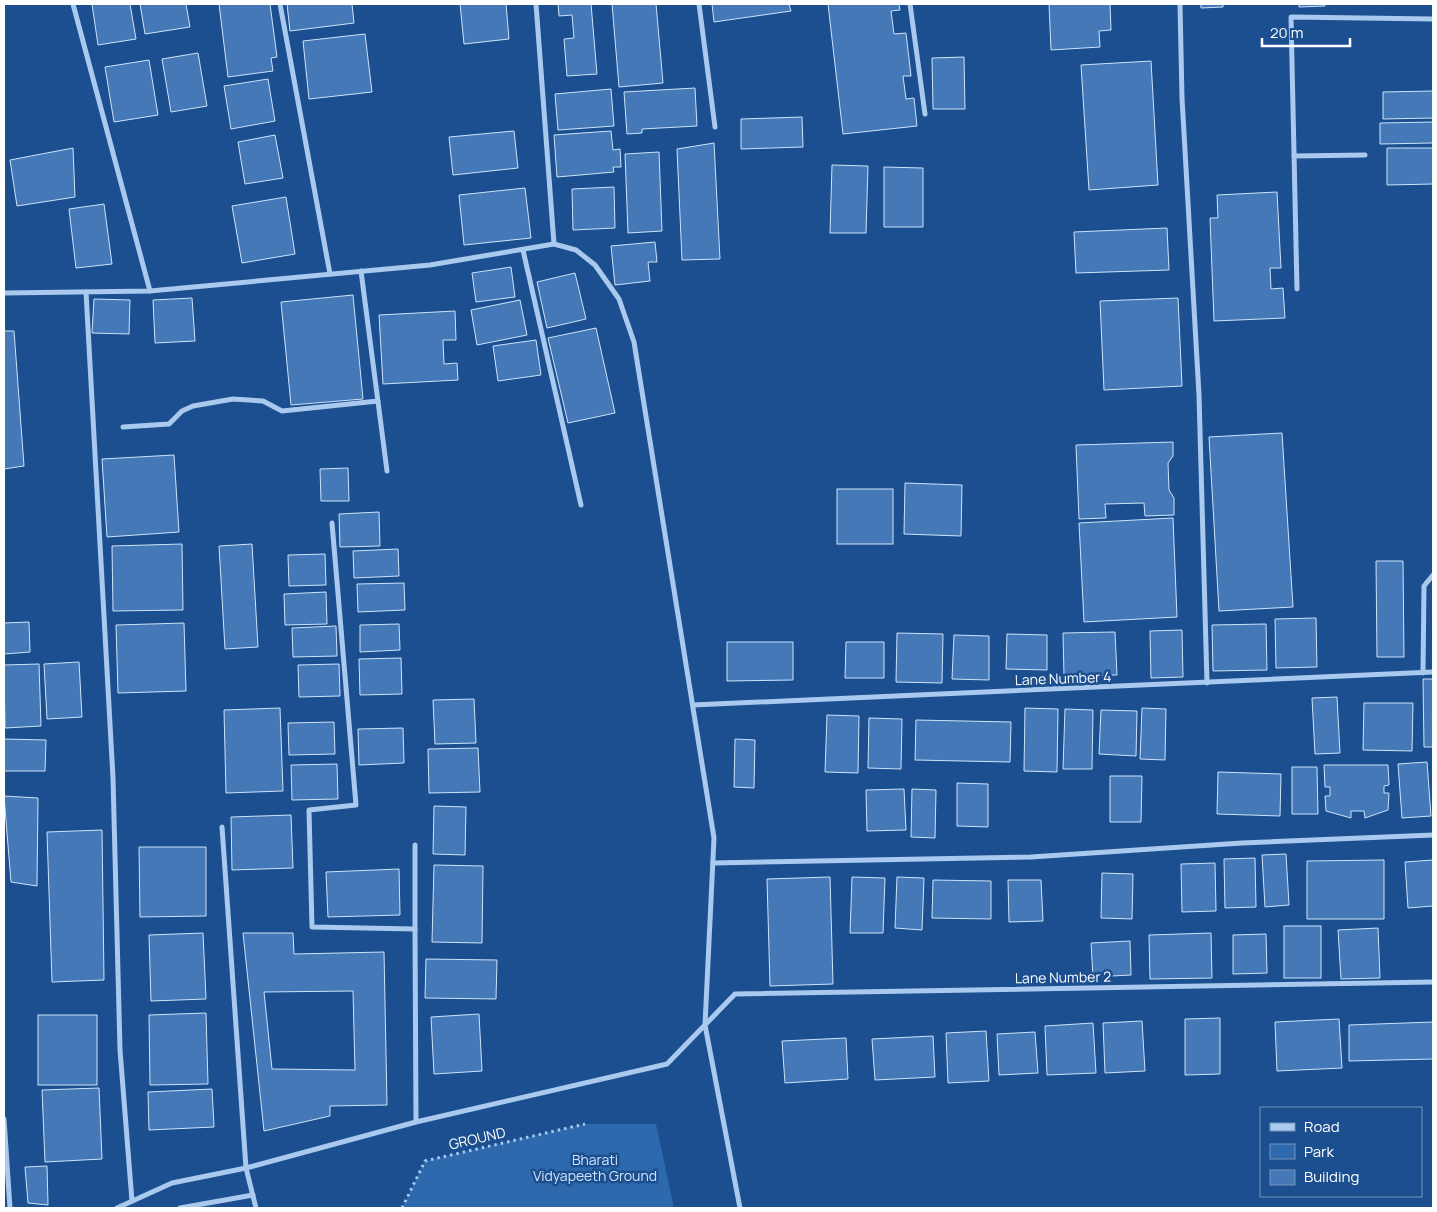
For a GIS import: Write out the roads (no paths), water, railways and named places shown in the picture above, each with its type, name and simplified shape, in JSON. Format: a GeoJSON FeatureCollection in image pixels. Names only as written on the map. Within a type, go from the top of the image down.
{"type":"FeatureCollection","features":[{"type":"Feature","properties":{"kind":"street"},"geometry":{"type":"LineString","coordinates":[[73,4],[150,290]]}},
{"type":"Feature","properties":{"kind":"street"},"geometry":{"type":"LineString","coordinates":[[280,4],[330,274]]}},
{"type":"Feature","properties":{"kind":"street"},"geometry":{"type":"LineString","coordinates":[[536,4],[554,244]]}},
{"type":"Feature","properties":{"kind":"street"},"geometry":{"type":"LineString","coordinates":[[699,4],[716,127]]}},
{"type":"Feature","properties":{"kind":"street"},"geometry":{"type":"LineString","coordinates":[[910,4],[925,114]]}},
{"type":"Feature","properties":{"kind":"street"},"geometry":{"type":"LineString","coordinates":[[1180,4],[1182,98],[1198,395],[1207,684]]}},
{"type":"Feature","properties":{"kind":"street"},"geometry":{"type":"LineString","coordinates":[[1297,289],[1291,17],[1433,19]]}},
{"type":"Feature","properties":{"kind":"street"},"geometry":{"type":"LineString","coordinates":[[1294,156],[1365,155]]}},
{"type":"Feature","properties":{"kind":"street"},"geometry":{"type":"LineString","coordinates":[[4,293],[150,290],[330,274],[430,265],[554,244],[576,250],[595,265],[619,299],[634,342],[714,838],[705,1025],[740,1208]]}},
{"type":"Feature","properties":{"kind":"street"},"geometry":{"type":"LineString","coordinates":[[523,250],[581,505]]}},
{"type":"Feature","properties":{"kind":"street"},"geometry":{"type":"LineString","coordinates":[[362,271],[387,470]]}},
{"type":"Feature","properties":{"kind":"street"},"geometry":{"type":"LineString","coordinates":[[86,292],[113,778],[120,1050],[132,1201]]}},
{"type":"Feature","properties":{"kind":"street"},"geometry":{"type":"LineString","coordinates":[[123,427],[169,424],[182,411],[193,406],[233,399],[263,401],[282,411],[378,401]]}},
{"type":"Feature","properties":{"kind":"street"},"geometry":{"type":"LineString","coordinates":[[332,523],[356,805],[309,810],[312,927],[415,928]]}},
{"type":"Feature","properties":{"kind":"street"},"geometry":{"type":"LineString","coordinates":[[1424,673],[1424,586],[1433,575]]}},
{"type":"Feature","properties":{"kind":"street","name":"Lane Number 4"},"geometry":{"type":"LineString","coordinates":[[693,705],[856,696],[1207,684],[1433,672]]}},
{"type":"Feature","properties":{"kind":"street"},"geometry":{"type":"LineString","coordinates":[[222,827],[246,1168],[256,1208]]}},
{"type":"Feature","properties":{"kind":"street"},"geometry":{"type":"LineString","coordinates":[[713,863],[1031,857],[1242,843],[1433,835]]}},
{"type":"Feature","properties":{"kind":"street"},"geometry":{"type":"LineString","coordinates":[[415,845],[416,1122]]}},
{"type":"Feature","properties":{"kind":"street","name":"Lane Number 2"},"geometry":{"type":"LineString","coordinates":[[118,1208],[172,1183],[246,1168],[416,1122],[667,1064],[735,994],[1433,982]]}},
{"type":"Feature","properties":{"kind":"street"},"geometry":{"type":"LineString","coordinates":[[4,1119],[10,1208]]}},
{"type":"Feature","properties":{"kind":"street"},"geometry":{"type":"LineString","coordinates":[[180,1208],[253,1195]]}},
{"type":"Feature","properties":{"kind":"park label","name":"Bharati Vidyapeeth Ground"},"geometry":{"type":"Point","coordinates":[595,1168]}}]}
